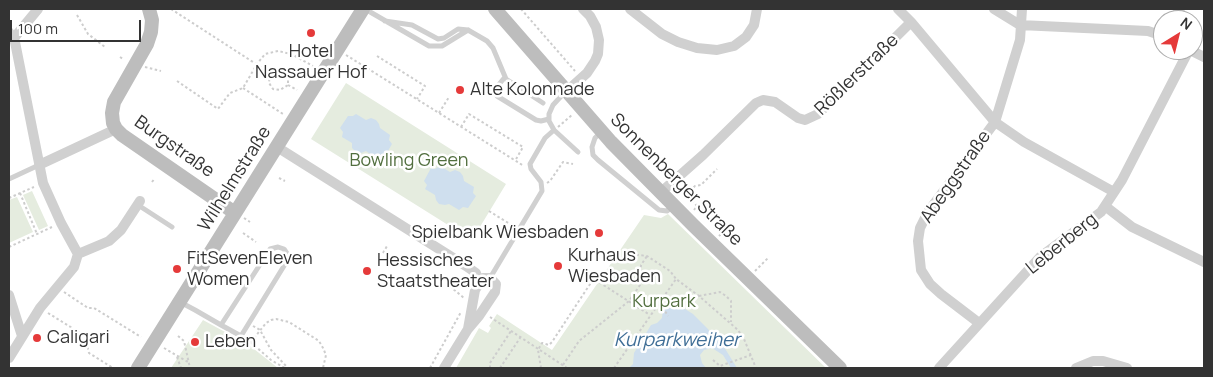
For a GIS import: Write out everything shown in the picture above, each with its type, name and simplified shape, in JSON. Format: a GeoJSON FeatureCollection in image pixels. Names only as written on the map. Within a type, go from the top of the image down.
{"type":"FeatureCollection","features":[{"type":"Feature","properties":{"kind":"main road","name":"Wilhelmstraße"},"geometry":{"type":"LineString","coordinates":[[138,368],[364,9]]}},
{"type":"Feature","properties":{"kind":"main road","name":"Sonnenberger Straße"},"geometry":{"type":"LineString","coordinates":[[495,9],[601,132],[673,206],[840,368]]}},
{"type":"Feature","properties":{"kind":"main road"},"geometry":{"type":"LineString","coordinates":[[116,129],[112,118],[112,108],[149,38],[152,26],[150,11]]}},
{"type":"Feature","properties":{"kind":"main road","name":"Burgstraße"},"geometry":{"type":"LineString","coordinates":[[116,129],[235,213]]}},
{"type":"Feature","properties":{"kind":"street"},"geometry":{"type":"LineString","coordinates":[[9,358],[40,308],[74,267],[78,254],[61,223],[43,183],[11,35],[38,9]]}},
{"type":"Feature","properties":{"kind":"street"},"geometry":{"type":"LineString","coordinates":[[566,92],[587,74],[595,61],[599,46],[596,27],[590,16],[583,9]]}},
{"type":"Feature","properties":{"kind":"street"},"geometry":{"type":"LineString","coordinates":[[630,9],[662,34],[678,42],[697,48],[717,50],[734,46],[746,37],[754,25],[757,9]]}},
{"type":"Feature","properties":{"kind":"street"},"geometry":{"type":"LineString","coordinates":[[898,9],[995,122],[1024,142],[1114,192]]}},
{"type":"Feature","properties":{"kind":"street"},"geometry":{"type":"LineString","coordinates":[[994,9],[1020,25],[1153,33]]}},
{"type":"Feature","properties":{"kind":"street","name":"Abeggstraße"},"geometry":{"type":"LineString","coordinates":[[979,323],[930,284],[921,270],[918,241],[920,228],[928,212],[995,122],[1020,40],[1022,9]]}},
{"type":"Feature","properties":{"kind":"street","name":"Rößlerstraße"},"geometry":{"type":"LineString","coordinates":[[660,192],[703,156],[756,103],[762,100],[775,102],[792,115],[805,120],[818,114],[911,22]]}},
{"type":"Feature","properties":{"kind":"street","name":"Leberberg"},"geometry":{"type":"LineString","coordinates":[[939,368],[1044,254],[1096,217],[1105,206],[1122,180],[1185,60]]}},
{"type":"Feature","properties":{"kind":"street"},"geometry":{"type":"LineString","coordinates":[[39,165],[116,129]]}},
{"type":"Feature","properties":{"kind":"street"},"geometry":{"type":"LineString","coordinates":[[277,147],[470,268],[477,276],[479,284]]}},
{"type":"Feature","properties":{"kind":"street"},"geometry":{"type":"LineString","coordinates":[[78,254],[109,241],[121,230],[139,203]]}},
{"type":"Feature","properties":{"kind":"street"},"geometry":{"type":"LineString","coordinates":[[1105,206],[1132,227],[1204,262]]}},
{"type":"Feature","properties":{"kind":"street"},"geometry":{"type":"LineString","coordinates":[[444,368],[496,289],[495,282],[490,278],[483,278],[474,295],[468,329]]}},
{"type":"Feature","properties":{"kind":"street"},"geometry":{"type":"LineString","coordinates":[[9,295],[22,336]]}},
{"type":"Feature","properties":{"kind":"street"},"geometry":{"type":"LineString","coordinates":[[1076,368],[1093,362],[1103,361],[1127,368]]}},
{"type":"Feature","properties":{"kind":"lane"},"geometry":{"type":"LineString","coordinates":[[364,9],[423,43],[435,47],[446,44],[457,35],[468,30]]}},
{"type":"Feature","properties":{"kind":"lane"},"geometry":{"type":"LineString","coordinates":[[385,21],[412,25],[438,39],[444,38],[458,29],[468,30],[493,48],[505,76],[543,103]]}},
{"type":"Feature","properties":{"kind":"lane"},"geometry":{"type":"LineString","coordinates":[[505,76],[496,88],[496,94],[499,98],[536,120],[549,120]]}},
{"type":"Feature","properties":{"kind":"lane"},"geometry":{"type":"LineString","coordinates":[[566,92],[553,105],[549,120],[554,130],[578,152]]}},
{"type":"Feature","properties":{"kind":"lane"},"geometry":{"type":"LineString","coordinates":[[490,278],[540,194],[542,184],[530,166],[545,138],[554,130]]}},
{"type":"Feature","properties":{"kind":"lane"},"geometry":{"type":"LineString","coordinates":[[601,132],[595,138],[592,147],[593,155],[659,210],[667,211],[673,206]]}},
{"type":"Feature","properties":{"kind":"lane"},"geometry":{"type":"LineString","coordinates":[[9,179],[39,165]]}},
{"type":"Feature","properties":{"kind":"lane"},"geometry":{"type":"LineString","coordinates":[[139,203],[172,227]]}},
{"type":"Feature","properties":{"kind":"lane"},"geometry":{"type":"LineString","coordinates":[[180,302],[240,336],[287,261],[286,252],[281,248],[274,248],[268,253],[221,325]]}},
{"type":"Feature","properties":{"kind":"path"},"geometry":{"type":"LineString","coordinates":[[171,9],[270,73]]}},
{"type":"Feature","properties":{"kind":"path"},"geometry":{"type":"LineString","coordinates":[[521,9],[581,78]]}},
{"type":"Feature","properties":{"kind":"path"},"geometry":{"type":"LineString","coordinates":[[77,15],[88,34],[105,47]]}},
{"type":"Feature","properties":{"kind":"path"},"geometry":{"type":"LineString","coordinates":[[338,49],[515,161],[524,166],[530,166]]}},
{"type":"Feature","properties":{"kind":"path"},"geometry":{"type":"LineString","coordinates":[[177,81],[218,109],[230,93],[243,88],[256,64],[265,54],[278,51],[290,54],[313,66]]}},
{"type":"Feature","properties":{"kind":"path"},"geometry":{"type":"LineString","coordinates":[[377,56],[425,86],[416,99]]}},
{"type":"Feature","properties":{"kind":"path"},"geometry":{"type":"LineString","coordinates":[[143,66],[161,71]]}},
{"type":"Feature","properties":{"kind":"path"},"geometry":{"type":"LineString","coordinates":[[270,73],[276,69],[283,70],[288,74],[288,85]]}},
{"type":"Feature","properties":{"kind":"path"},"geometry":{"type":"LineString","coordinates":[[270,73],[269,83],[273,89],[280,90],[288,85]]}},
{"type":"Feature","properties":{"kind":"path"},"geometry":{"type":"LineString","coordinates":[[288,85],[297,90]]}},
{"type":"Feature","properties":{"kind":"path"},"geometry":{"type":"LineString","coordinates":[[243,88],[294,121]]}},
{"type":"Feature","properties":{"kind":"path"},"geometry":{"type":"LineString","coordinates":[[439,113],[449,97]]}},
{"type":"Feature","properties":{"kind":"path"},"geometry":{"type":"LineString","coordinates":[[461,127],[469,114],[523,147],[515,161]]}},
{"type":"Feature","properties":{"kind":"path"},"geometry":{"type":"LineString","coordinates":[[563,123],[572,115]]}},
{"type":"Feature","properties":{"kind":"path"},"geometry":{"type":"LineString","coordinates":[[542,184],[550,181],[563,162],[574,164]]}},
{"type":"Feature","properties":{"kind":"path"},"geometry":{"type":"LineString","coordinates":[[692,212],[697,206],[687,194],[695,186],[701,185],[717,170]]}},
{"type":"Feature","properties":{"kind":"path"},"geometry":{"type":"LineString","coordinates":[[152,182],[155,178]]}},
{"type":"Feature","properties":{"kind":"path"},"geometry":{"type":"LineString","coordinates":[[280,178],[284,181]]}},
{"type":"Feature","properties":{"kind":"path"},"geometry":{"type":"LineString","coordinates":[[9,198],[43,183]]}},
{"type":"Feature","properties":{"kind":"path"},"geometry":{"type":"LineString","coordinates":[[20,193],[37,234]]}},
{"type":"Feature","properties":{"kind":"path"},"geometry":{"type":"LineString","coordinates":[[489,211],[518,229]]}},
{"type":"Feature","properties":{"kind":"path"},"geometry":{"type":"LineString","coordinates":[[9,247],[61,223]]}},
{"type":"Feature","properties":{"kind":"path"},"geometry":{"type":"LineString","coordinates":[[718,237],[728,227]]}},
{"type":"Feature","properties":{"kind":"path"},"geometry":{"type":"LineString","coordinates":[[243,233],[256,242]]}},
{"type":"Feature","properties":{"kind":"path"},"geometry":{"type":"LineString","coordinates":[[383,254],[387,246]]}},
{"type":"Feature","properties":{"kind":"path"},"geometry":{"type":"LineString","coordinates":[[625,261],[630,254],[648,256],[670,271],[676,279],[731,322],[744,339],[756,368]]}},
{"type":"Feature","properties":{"kind":"path"},"geometry":{"type":"LineString","coordinates":[[562,365],[579,340],[629,301],[640,285],[641,265],[648,256]]}},
{"type":"Feature","properties":{"kind":"path"},"geometry":{"type":"LineString","coordinates":[[754,272],[768,258]]}},
{"type":"Feature","properties":{"kind":"path"},"geometry":{"type":"LineString","coordinates":[[425,282],[430,274]]}},
{"type":"Feature","properties":{"kind":"path"},"geometry":{"type":"LineString","coordinates":[[541,368],[538,350],[542,343],[549,345],[552,342],[592,277],[650,315]]}},
{"type":"Feature","properties":{"kind":"path"},"geometry":{"type":"LineString","coordinates":[[614,368],[676,279]]}},
{"type":"Feature","properties":{"kind":"path"},"geometry":{"type":"LineString","coordinates":[[446,283],[467,301]]}},
{"type":"Feature","properties":{"kind":"path"},"geometry":{"type":"LineString","coordinates":[[62,291],[88,308],[94,308],[141,337]]}},
{"type":"Feature","properties":{"kind":"path"},"geometry":{"type":"LineString","coordinates":[[699,296],[720,292],[726,296],[731,301],[731,322]]}},
{"type":"Feature","properties":{"kind":"path"},"geometry":{"type":"LineString","coordinates":[[659,303],[668,316]]}},
{"type":"Feature","properties":{"kind":"path"},"geometry":{"type":"LineString","coordinates":[[430,368],[462,310]]}},
{"type":"Feature","properties":{"kind":"path"},"geometry":{"type":"LineString","coordinates":[[46,312],[85,336],[89,353],[113,368]]}},
{"type":"Feature","properties":{"kind":"path"},"geometry":{"type":"LineString","coordinates":[[251,342],[266,323],[276,319],[296,326],[318,341],[323,348],[326,355],[323,368]]}},
{"type":"Feature","properties":{"kind":"path"},"geometry":{"type":"LineString","coordinates":[[494,320],[567,368]]}},
{"type":"Feature","properties":{"kind":"path"},"geometry":{"type":"LineString","coordinates":[[260,330],[271,350],[288,368]]}},
{"type":"Feature","properties":{"kind":"path"},"geometry":{"type":"LineString","coordinates":[[490,368],[490,363],[510,331]]}},
{"type":"Feature","properties":{"kind":"path"},"geometry":{"type":"LineString","coordinates":[[178,336],[184,341],[190,368]]}},
{"type":"Feature","properties":{"kind":"path"},"geometry":{"type":"LineString","coordinates":[[240,336],[251,342],[271,360],[284,368]]}},
{"type":"Feature","properties":{"kind":"path"},"geometry":{"type":"LineString","coordinates":[[500,368],[520,338]]}},
{"type":"Feature","properties":{"kind":"path"},"geometry":{"type":"LineString","coordinates":[[162,347],[189,362]]}},
{"type":"Feature","properties":{"kind":"path"},"geometry":{"type":"LineString","coordinates":[[176,355],[181,368]]}},
{"type":"Feature","properties":{"kind":"path"},"geometry":{"type":"LineString","coordinates":[[712,360],[720,366],[751,355]]}},
{"type":"Feature","properties":{"kind":"green space","name":"Bowling Green"},"geometry":{"type":"Polygon","coordinates":[[[346,83],[506,184],[472,240],[311,139],[346,83]]]}},
{"type":"Feature","properties":{"kind":"green space"},"geometry":{"type":"Polygon","coordinates":[[[32,191],[48,226],[39,230],[23,195],[32,191]]]}},
{"type":"Feature","properties":{"kind":"green space"},"geometry":{"type":"Polygon","coordinates":[[[17,197],[33,232],[9,243],[9,200],[17,197]]]}},
{"type":"Feature","properties":{"kind":"green space","name":"Kurpark"},"geometry":{"type":"Polygon","coordinates":[[[668,214],[826,368],[456,368],[479,328],[488,333],[491,328],[489,326],[497,314],[552,350],[644,215],[661,218],[668,214]]]}},
{"type":"Feature","properties":{"kind":"green space"},"geometry":{"type":"Polygon","coordinates":[[[203,320],[249,345],[278,368],[171,368],[203,320]]]}},
{"type":"Feature","properties":{"kind":"water"},"geometry":{"type":"Polygon","coordinates":[[[356,114],[366,120],[371,118],[376,120],[380,128],[390,135],[389,140],[392,144],[385,156],[379,155],[376,158],[366,151],[356,152],[352,148],[352,143],[342,137],[343,132],[340,128],[348,116],[356,114]]]}},
{"type":"Feature","properties":{"kind":"water"},"geometry":{"type":"Polygon","coordinates":[[[440,166],[450,172],[455,170],[460,172],[464,181],[474,187],[473,193],[476,196],[468,208],[463,207],[459,210],[449,204],[439,204],[435,195],[425,189],[427,185],[424,181],[431,168],[435,169],[440,166]]]}},
{"type":"Feature","properties":{"kind":"water","name":"Kurparkweiher"},"geometry":{"type":"Polygon","coordinates":[[[669,299],[693,314],[707,328],[724,347],[737,368],[731,368],[723,355],[712,348],[704,350],[700,355],[702,363],[706,368],[629,368],[633,364],[634,353],[651,325],[657,323],[662,318],[663,308],[669,299]]]}},
{"type":"Feature","properties":{"kind":"place","name":"Hotel Nassauer Hof"},"geometry":{"type":"Point","coordinates":[311,33]}},
{"type":"Feature","properties":{"kind":"place","name":"Alte Kolonnade"},"geometry":{"type":"Point","coordinates":[460,90]}},
{"type":"Feature","properties":{"kind":"place","name":"Spielbank Wiesbaden"},"geometry":{"type":"Point","coordinates":[599,233]}},
{"type":"Feature","properties":{"kind":"place","name":"Kurhaus Wiesbaden"},"geometry":{"type":"Point","coordinates":[558,266]}},
{"type":"Feature","properties":{"kind":"place","name":"FitSevenEleven Women"},"geometry":{"type":"Point","coordinates":[177,269]}},
{"type":"Feature","properties":{"kind":"place","name":"Hessisches Staatstheater"},"geometry":{"type":"Point","coordinates":[367,271]}},
{"type":"Feature","properties":{"kind":"place","name":"Caligari"},"geometry":{"type":"Point","coordinates":[37,338]}},
{"type":"Feature","properties":{"kind":"place","name":"Leben"},"geometry":{"type":"Point","coordinates":[195,342]}}]}
